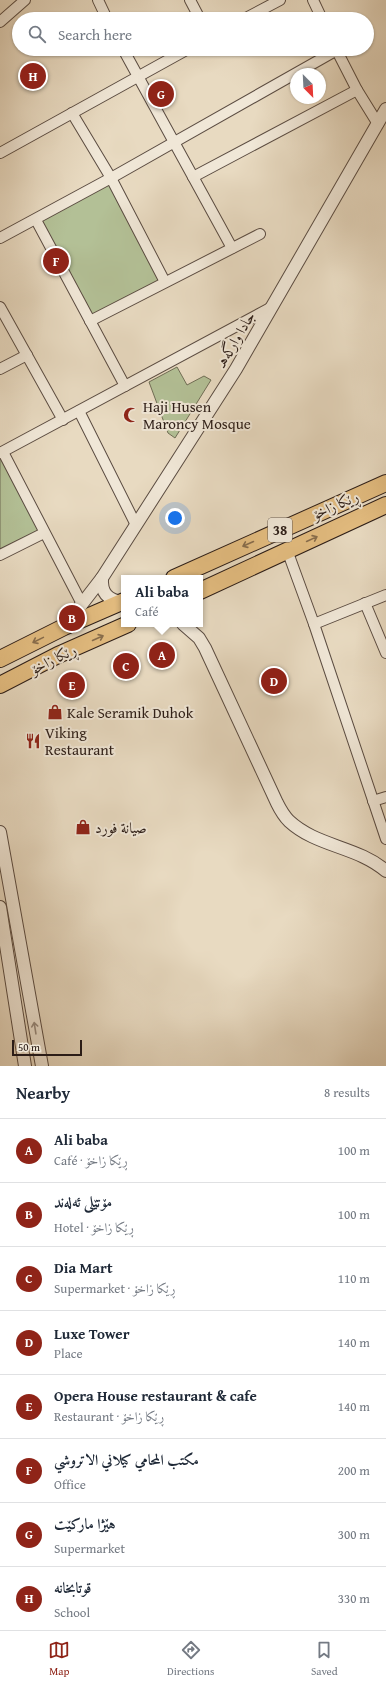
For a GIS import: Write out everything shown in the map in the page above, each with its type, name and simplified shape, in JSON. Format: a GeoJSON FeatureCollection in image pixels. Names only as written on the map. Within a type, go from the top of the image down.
{"type":"FeatureCollection","features":[{"type":"Feature","properties":{"kind":"highway","name":"ڕێکا زاخۆ"},"geometry":{"type":"LineString","coordinates":[[181,575],[386,483]]}},
{"type":"Feature","properties":{"kind":"highway"},"geometry":{"type":"LineString","coordinates":[[366,492],[363,495],[362,503],[367,510],[381,508]]}},
{"type":"Feature","properties":{"kind":"highway"},"geometry":{"type":"LineString","coordinates":[[335,506],[342,507],[347,514],[344,524]]}},
{"type":"Feature","properties":{"kind":"highway","name":"ڕێکا زاخۆ"},"geometry":{"type":"LineString","coordinates":[[203,590],[381,508]]}},
{"type":"Feature","properties":{"kind":"highway","name":"ڕێکا زاخۆ"},"geometry":{"type":"LineString","coordinates":[[0,659],[64,627],[121,602]]}},
{"type":"Feature","properties":{"kind":"highway","name":"ڕێکا زاخۆ"},"geometry":{"type":"LineString","coordinates":[[7,682],[58,656],[121,627]]}},
{"type":"Feature","properties":{"kind":"street"},"geometry":{"type":"LineString","coordinates":[[0,22],[24,0]]}},
{"type":"Feature","properties":{"kind":"street"},"geometry":{"type":"LineString","coordinates":[[98,0],[104,12]]}},
{"type":"Feature","properties":{"kind":"street"},"geometry":{"type":"LineString","coordinates":[[190,0],[196,12]]}},
{"type":"Feature","properties":{"kind":"street"},"geometry":{"type":"LineString","coordinates":[[257,12],[280,0]]}},
{"type":"Feature","properties":{"kind":"street"},"geometry":{"type":"LineString","coordinates":[[313,0],[319,12]]}},
{"type":"Feature","properties":{"kind":"street"},"geometry":{"type":"LineString","coordinates":[[126,56],[232,248]]}},
{"type":"Feature","properties":{"kind":"street"},"geometry":{"type":"LineString","coordinates":[[0,153],[175,56]]}},
{"type":"Feature","properties":{"kind":"street"},"geometry":{"type":"LineString","coordinates":[[0,238],[36,220],[325,56]]}},
{"type":"Feature","properties":{"kind":"street"},"geometry":{"type":"LineString","coordinates":[[339,56],[357,90],[378,124]]}},
{"type":"Feature","properties":{"kind":"street"},"geometry":{"type":"LineString","coordinates":[[193,177],[357,90]]}},
{"type":"Feature","properties":{"kind":"street","name":"جادا وارگه‌هـ"},"geometry":{"type":"LineString","coordinates":[[64,627],[102,578],[236,369],[386,109]]}},
{"type":"Feature","properties":{"kind":"street"},"geometry":{"type":"LineString","coordinates":[[72,113],[111,178],[166,282]]}},
{"type":"Feature","properties":{"kind":"street"},"geometry":{"type":"LineString","coordinates":[[36,220],[125,386]]}},
{"type":"Feature","properties":{"kind":"street"},"geometry":{"type":"LineString","coordinates":[[90,321],[260,234]]}},
{"type":"Feature","properties":{"kind":"street"},"geometry":{"type":"LineString","coordinates":[[0,307],[63,420]]}},
{"type":"Feature","properties":{"kind":"street"},"geometry":{"type":"LineString","coordinates":[[82,604],[1,453],[272,307]]}},
{"type":"Feature","properties":{"kind":"street"},"geometry":{"type":"LineString","coordinates":[[0,370],[27,355]]}},
{"type":"Feature","properties":{"kind":"street"},"geometry":{"type":"LineString","coordinates":[[79,411],[136,525]]}},
{"type":"Feature","properties":{"kind":"street"},"geometry":{"type":"LineString","coordinates":[[0,555],[44,532]]}},
{"type":"Feature","properties":{"kind":"street"},"geometry":{"type":"LineString","coordinates":[[287,550],[314,624],[386,839]]}},
{"type":"Feature","properties":{"kind":"street"},"geometry":{"type":"LineString","coordinates":[[102,578],[102,587],[106,595],[113,600],[121,601]]}},
{"type":"Feature","properties":{"kind":"street"},"geometry":{"type":"LineString","coordinates":[[314,624],[386,595]]}},
{"type":"Feature","properties":{"kind":"street"},"geometry":{"type":"LineString","coordinates":[[365,603],[386,653]]}},
{"type":"Feature","properties":{"kind":"street"},"geometry":{"type":"LineString","coordinates":[[186,627],[199,638],[205,648],[277,803],[288,820],[314,839],[364,856],[376,863],[386,872]]}},
{"type":"Feature","properties":{"kind":"street"},"geometry":{"type":"LineString","coordinates":[[198,627],[209,641],[280,797],[291,813],[318,832],[358,846],[380,857],[386,862]]}},
{"type":"Feature","properties":{"kind":"street"},"geometry":{"type":"LineString","coordinates":[[0,694],[7,682]]}},
{"type":"Feature","properties":{"kind":"street"},"geometry":{"type":"LineString","coordinates":[[373,801],[386,797]]}},
{"type":"Feature","properties":{"kind":"street"},"geometry":{"type":"LineString","coordinates":[[0,832],[42,1066]]}},
{"type":"Feature","properties":{"kind":"street"},"geometry":{"type":"LineString","coordinates":[[0,907],[25,1066]]}},
{"type":"Feature","properties":{"kind":"street"},"geometry":{"type":"LineString","coordinates":[[13,994],[30,994]]}},
{"type":"Feature","properties":{"kind":"green space"},"geometry":{"type":"Polygon","coordinates":[[[111,178],[165,282],[90,321],[36,220],[111,178]]]}},
{"type":"Feature","properties":{"kind":"green space"},"geometry":{"type":"Polygon","coordinates":[[[177,367],[187,385],[204,376],[211,380],[175,438],[168,433],[149,382],[177,367]]]}},
{"type":"Feature","properties":{"kind":"green space"},"geometry":{"type":"Polygon","coordinates":[[[0,453],[44,533],[0,555],[0,453]]]}},
{"type":"Feature","properties":{"kind":"place","name":"قوتابخانه"},"geometry":{"type":"Point","coordinates":[33,76]}},
{"type":"Feature","properties":{"kind":"place","name":"هێژا ماركێت"},"geometry":{"type":"Point","coordinates":[161,94]}},
{"type":"Feature","properties":{"kind":"place","name":"مكتب المحامي كيلاني الاتروشي"},"geometry":{"type":"Point","coordinates":[56,261]}},
{"type":"Feature","properties":{"kind":"place","name":"Haji Husen Maroncy Mosque"},"geometry":{"type":"Point","coordinates":[131,415]}},
{"type":"Feature","properties":{"kind":"place","name":"مۆتێلی ئەلەند"},"geometry":{"type":"Point","coordinates":[72,618]}},
{"type":"Feature","properties":{"kind":"place","name":"Ali baba"},"geometry":{"type":"Point","coordinates":[162,655]}},
{"type":"Feature","properties":{"kind":"place","name":"Dia Mart"},"geometry":{"type":"Point","coordinates":[126,666]}},
{"type":"Feature","properties":{"kind":"place","name":"Luxe Tower"},"geometry":{"type":"Point","coordinates":[274,681]}},
{"type":"Feature","properties":{"kind":"place","name":"Opera House restaurant & cafe"},"geometry":{"type":"Point","coordinates":[72,685]}},
{"type":"Feature","properties":{"kind":"place","name":"Kale Seramik Duhok"},"geometry":{"type":"Point","coordinates":[55,712]}},
{"type":"Feature","properties":{"kind":"place","name":"Viking Restaurant"},"geometry":{"type":"Point","coordinates":[33,741]}},
{"type":"Feature","properties":{"kind":"place","name":"صيانة فورد"},"geometry":{"type":"Point","coordinates":[83,827]}}]}
